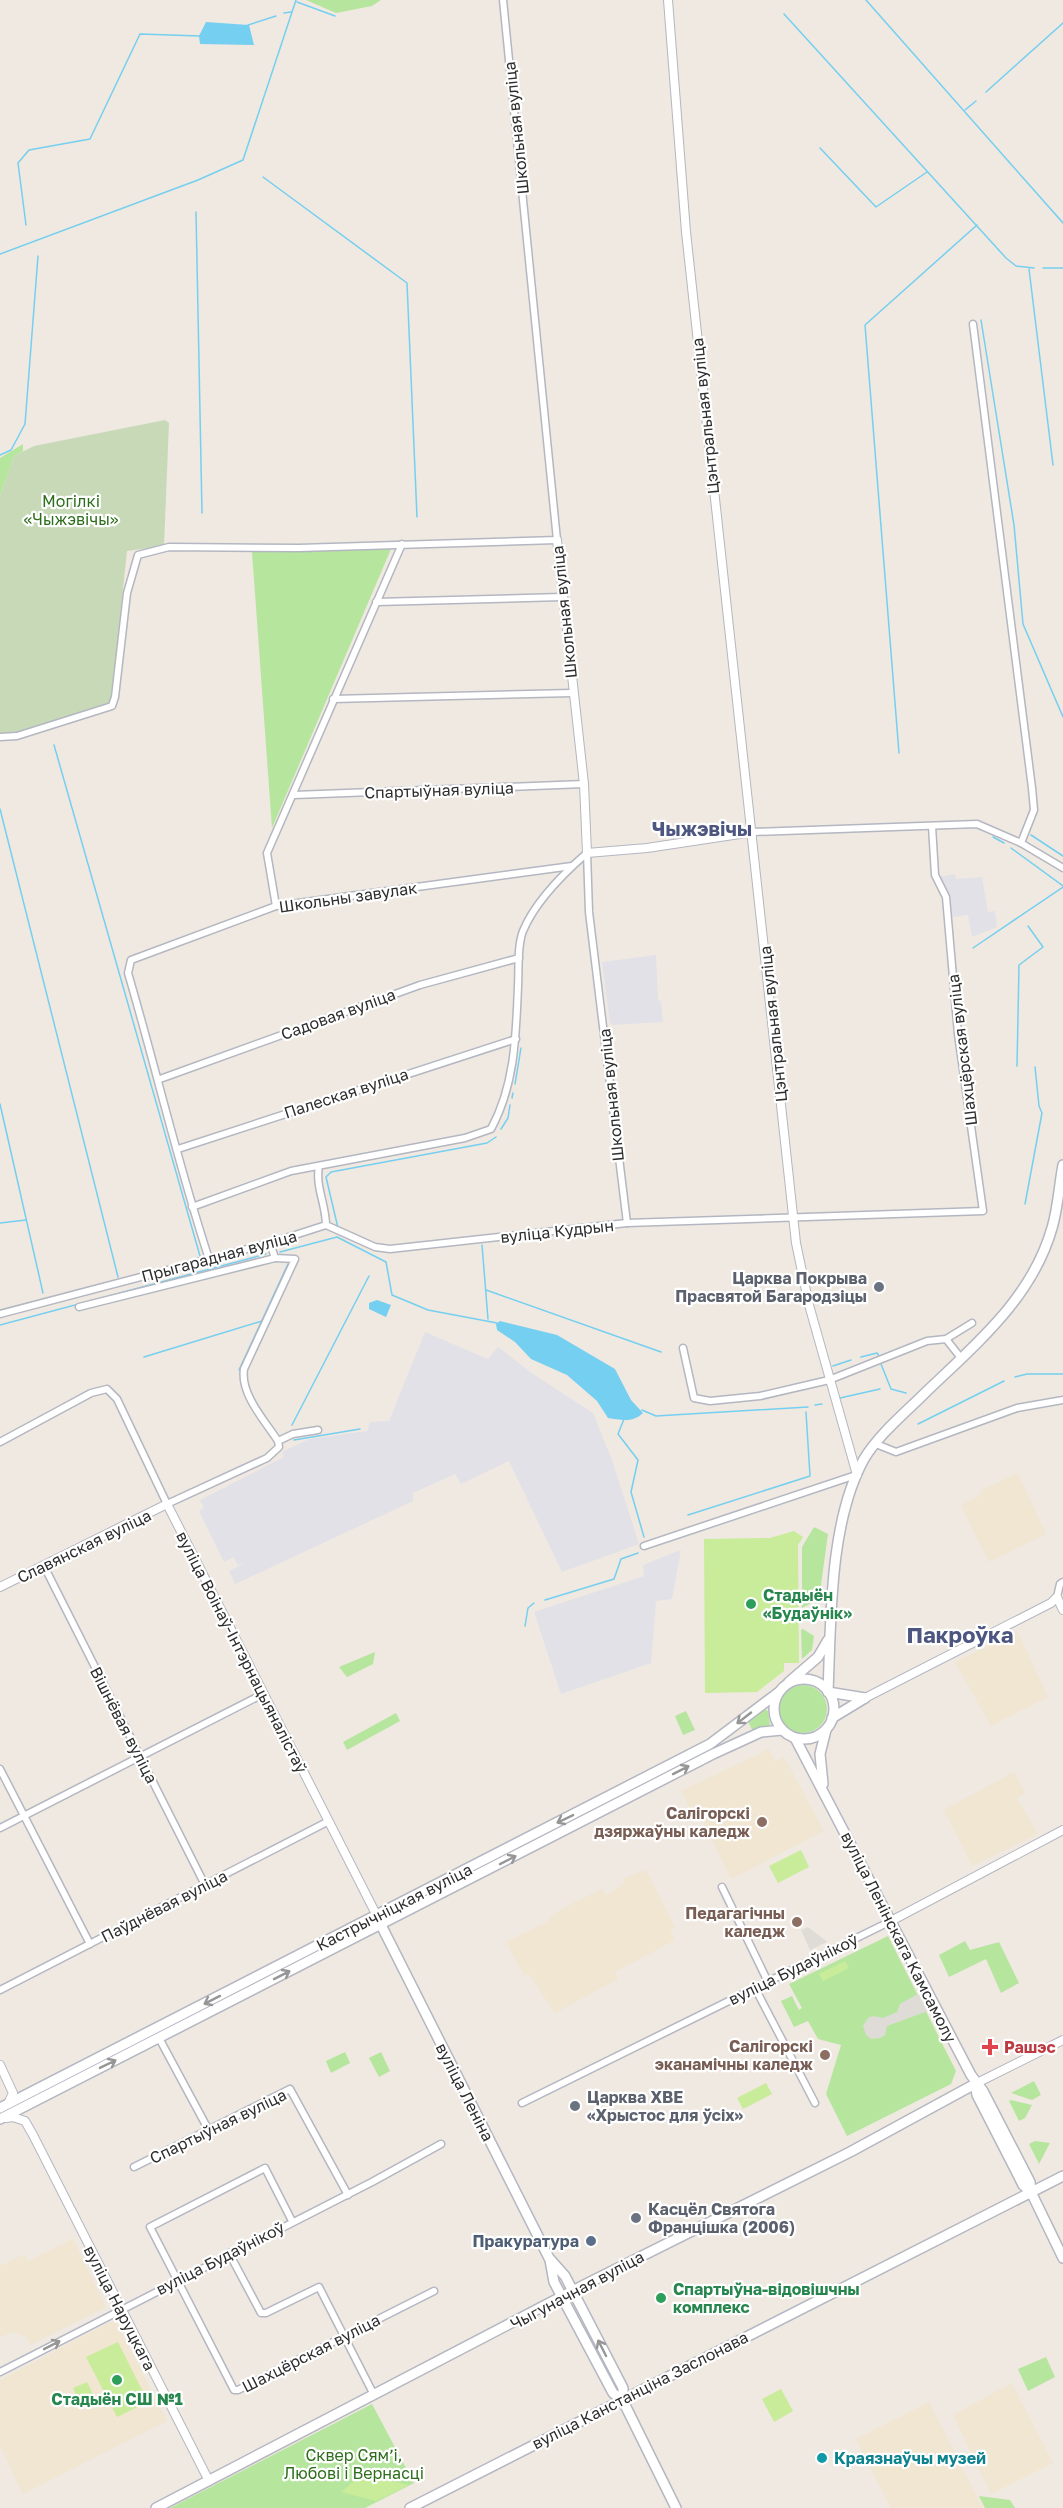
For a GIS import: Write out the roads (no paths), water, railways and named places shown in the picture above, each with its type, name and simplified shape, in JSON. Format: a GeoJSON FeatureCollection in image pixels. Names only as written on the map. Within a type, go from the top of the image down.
{"type":"FeatureCollection","features":[{"type":"Feature","properties":{"kind":"main road"},"geometry":{"type":"LineString","coordinates":[[865,1698],[848,1693],[828,1692],[813,1681],[794,1681],[782,1689],[774,1708],[774,1716],[782,1730],[795,1738],[812,1738],[827,1728],[834,1709],[828,1692],[829,1637],[844,1511],[856,1475],[876,1444],[1026,1289],[1052,1227],[1063,1165]]}},
{"type":"Feature","properties":{"kind":"main road","name":"Кастрычніцкая вуліца"},"geometry":{"type":"LineString","coordinates":[[4,2106],[711,1744],[782,1689],[818,1657],[829,1637]]}},
{"type":"Feature","properties":{"kind":"main road"},"geometry":{"type":"LineString","coordinates":[[829,1668],[838,1686],[848,1693]]}},
{"type":"Feature","properties":{"kind":"main road"},"geometry":{"type":"LineString","coordinates":[[832,1718],[865,1698]]}},
{"type":"Feature","properties":{"kind":"main road","name":"вуліца Ленінскага Камсамолу"},"geometry":{"type":"LineString","coordinates":[[824,1789],[820,1764],[827,1728]]}},
{"type":"Feature","properties":{"kind":"main road","name":"Кастрычніцкая вуліца"},"geometry":{"type":"LineString","coordinates":[[0,2119],[381,1926],[713,1754],[761,1732],[782,1730]]}},
{"type":"Feature","properties":{"kind":"main road","name":"вуліца Ленінскага Камсамолу"},"geometry":{"type":"LineString","coordinates":[[795,1738],[824,1789],[975,2084],[983,2091],[1030,2182],[1030,2192],[1063,2258]]}},
{"type":"Feature","properties":{"kind":"main road","name":"вуліца Леніна"},"geometry":{"type":"LineString","coordinates":[[377,1916],[549,2258],[565,2276],[622,2388],[623,2401],[676,2508]]}},
{"type":"Feature","properties":{"kind":"main road","name":"Чыгуначная вуліца"},"geometry":{"type":"LineString","coordinates":[[156,2508],[573,2291],[850,2152],[975,2084]]}},
{"type":"Feature","properties":{"kind":"main road","name":"вуліца Канстанціна Заслонава"},"geometry":{"type":"LineString","coordinates":[[410,2508],[1063,2176]]}},
{"type":"Feature","properties":{"kind":"main road","name":"вуліца Леніна"},"geometry":{"type":"LineString","coordinates":[[549,2258],[554,2282],[613,2393],[623,2401]]}},
{"type":"Feature","properties":{"kind":"street","name":"Школьная вуліца"},"geometry":{"type":"LineString","coordinates":[[503,0],[562,597],[584,784],[589,912],[627,1223]]}},
{"type":"Feature","properties":{"kind":"street","name":"Цэнтральная вуліца"},"geometry":{"type":"LineString","coordinates":[[668,0],[688,255],[733,682],[753,832],[793,1217],[809,1305],[856,1475]]}},
{"type":"Feature","properties":{"kind":"street"},"geometry":{"type":"LineString","coordinates":[[973,324],[1032,788],[1034,810],[1021,843]]}},
{"type":"Feature","properties":{"kind":"street"},"geometry":{"type":"LineString","coordinates":[[0,737],[17,736],[112,706],[116,697],[127,593],[138,555],[169,547],[299,548],[557,540]]}},
{"type":"Feature","properties":{"kind":"street"},"geometry":{"type":"LineString","coordinates":[[276,906],[267,852],[294,795],[333,699],[402,544]]}},
{"type":"Feature","properties":{"kind":"street"},"geometry":{"type":"LineString","coordinates":[[376,602],[562,597]]}},
{"type":"Feature","properties":{"kind":"street"},"geometry":{"type":"LineString","coordinates":[[333,699],[572,693]]}},
{"type":"Feature","properties":{"kind":"street","name":"Спартыўная вуліца"},"geometry":{"type":"LineString","coordinates":[[294,795],[584,784]]}},
{"type":"Feature","properties":{"kind":"street"},"geometry":{"type":"LineString","coordinates":[[192,1207],[291,1171],[465,1138],[491,1129],[505,1099],[516,1039],[522,932],[535,911],[572,866],[587,853],[646,848],[753,832],[977,824],[1021,843],[1063,868]]}},
{"type":"Feature","properties":{"kind":"street","name":"Шахцёрская вуліца"},"geometry":{"type":"LineString","coordinates":[[793,1217],[983,1211],[958,1034],[946,897],[935,875],[932,826]]}},
{"type":"Feature","properties":{"kind":"street","name":"Школьны завулак"},"geometry":{"type":"LineString","coordinates":[[160,1079],[128,973],[131,960],[276,906],[572,866]]}},
{"type":"Feature","properties":{"kind":"street","name":"Садовая вуліца"},"geometry":{"type":"LineString","coordinates":[[160,1079],[420,985],[519,958]]}},
{"type":"Feature","properties":{"kind":"street","name":"Палеская вуліца"},"geometry":{"type":"LineString","coordinates":[[178,1149],[516,1039]]}},
{"type":"Feature","properties":{"kind":"street"},"geometry":{"type":"LineString","coordinates":[[160,1079],[192,1207],[209,1259]]}},
{"type":"Feature","properties":{"kind":"street"},"geometry":{"type":"LineString","coordinates":[[319,1166],[317,1177],[326,1212],[326,1225]]}},
{"type":"Feature","properties":{"kind":"street","name":"вуліца Кудрын"},"geometry":{"type":"LineString","coordinates":[[326,1225],[375,1247],[390,1249],[627,1223],[793,1217]]}},
{"type":"Feature","properties":{"kind":"street","name":"Прыгарадная вуліца"},"geometry":{"type":"LineString","coordinates":[[0,1314],[270,1243],[326,1225]]}},
{"type":"Feature","properties":{"kind":"street"},"geometry":{"type":"LineString","coordinates":[[270,1243],[275,1258]]}},
{"type":"Feature","properties":{"kind":"street"},"geometry":{"type":"LineString","coordinates":[[80,1307],[275,1258],[295,1259],[244,1369],[243,1379],[246,1390],[278,1441],[279,1447],[267,1458],[167,1504]]}},
{"type":"Feature","properties":{"kind":"street"},"geometry":{"type":"LineString","coordinates":[[683,1348],[694,1398],[710,1401],[760,1396],[829,1380],[927,1341],[946,1339],[972,1323]]}},
{"type":"Feature","properties":{"kind":"street"},"geometry":{"type":"LineString","coordinates":[[946,1339],[961,1358]]}},
{"type":"Feature","properties":{"kind":"street","name":"вуліца Воінаў-Інтэрнацыяналістаў"},"geometry":{"type":"LineString","coordinates":[[0,1442],[91,1393],[107,1389],[117,1399],[167,1504],[327,1822],[377,1916]]}},
{"type":"Feature","properties":{"kind":"street"},"geometry":{"type":"LineString","coordinates":[[876,1444],[896,1452],[1017,1408],[1063,1400]]}},
{"type":"Feature","properties":{"kind":"street"},"geometry":{"type":"LineString","coordinates":[[278,1441],[293,1434],[318,1430]]}},
{"type":"Feature","properties":{"kind":"street"},"geometry":{"type":"LineString","coordinates":[[644,1545],[856,1475]]}},
{"type":"Feature","properties":{"kind":"street","name":"Славянская вуліца"},"geometry":{"type":"LineString","coordinates":[[0,1587],[167,1504]]}},
{"type":"Feature","properties":{"kind":"street","name":"Вішнёвая вуліца"},"geometry":{"type":"LineString","coordinates":[[44,1566],[205,1885]]}},
{"type":"Feature","properties":{"kind":"street"},"geometry":{"type":"LineString","coordinates":[[1063,1582],[1060,1584],[1063,1610]]}},
{"type":"Feature","properties":{"kind":"street"},"geometry":{"type":"LineString","coordinates":[[865,1698],[1051,1603],[1060,1595]]}},
{"type":"Feature","properties":{"kind":"street"},"geometry":{"type":"LineString","coordinates":[[0,1828],[263,1694]]}},
{"type":"Feature","properties":{"kind":"street"},"geometry":{"type":"LineString","coordinates":[[0,1769],[90,1944]]}},
{"type":"Feature","properties":{"kind":"street","name":"Паўднёвая вуліца"},"geometry":{"type":"LineString","coordinates":[[0,1990],[327,1822]]}},
{"type":"Feature","properties":{"kind":"street","name":"вуліца Будаўнікоў"},"geometry":{"type":"LineString","coordinates":[[522,2103],[891,1921],[1063,1830]]}},
{"type":"Feature","properties":{"kind":"street"},"geometry":{"type":"LineString","coordinates":[[722,1887],[768,1982]]}},
{"type":"Feature","properties":{"kind":"street"},"geometry":{"type":"LineString","coordinates":[[755,1988],[816,2103]]}},
{"type":"Feature","properties":{"kind":"street"},"geometry":{"type":"LineString","coordinates":[[159,2038],[208,2129]]}},
{"type":"Feature","properties":{"kind":"street","name":"Чыгуначная вуліца"},"geometry":{"type":"LineString","coordinates":[[975,2084],[1063,2040]]}},
{"type":"Feature","properties":{"kind":"street"},"geometry":{"type":"LineString","coordinates":[[0,2065],[13,2093]]}},
{"type":"Feature","properties":{"kind":"street","name":"Спартыўная вуліца"},"geometry":{"type":"LineString","coordinates":[[134,2167],[290,2089],[348,2195]]}},
{"type":"Feature","properties":{"kind":"street"},"geometry":{"type":"LineString","coordinates":[[13,2093],[26,2095]]}},
{"type":"Feature","properties":{"kind":"street"},"geometry":{"type":"LineString","coordinates":[[4,2106],[13,2093]]}},
{"type":"Feature","properties":{"kind":"street"},"geometry":{"type":"LineString","coordinates":[[33,2135],[28,2110],[42,2096]]}},
{"type":"Feature","properties":{"kind":"street"},"geometry":{"type":"LineString","coordinates":[[0,2119],[13,2117],[24,2121],[33,2135]]}},
{"type":"Feature","properties":{"kind":"street","name":"вуліца Наруцкага"},"geometry":{"type":"LineString","coordinates":[[33,2135],[209,2481]]}},
{"type":"Feature","properties":{"kind":"street","name":"вуліца Будаўнікоў"},"geometry":{"type":"LineString","coordinates":[[0,2372],[229,2253],[348,2195],[441,2144]]}},
{"type":"Feature","properties":{"kind":"street"},"geometry":{"type":"LineString","coordinates":[[177,2280],[150,2227],[265,2168],[292,2222]]}},
{"type":"Feature","properties":{"kind":"street"},"geometry":{"type":"LineString","coordinates":[[229,2253],[259,2311],[266,2313],[319,2287],[374,2395]]}},
{"type":"Feature","properties":{"kind":"street","name":"Шахцёрская вуліца"},"geometry":{"type":"LineString","coordinates":[[177,2280],[235,2390],[434,2291]]}},
{"type":"Feature","properties":{"kind":"water"},"geometry":{"type":"Polygon","coordinates":[[[206,22],[249,25],[254,45],[200,44],[199,36],[206,22]]]}},
{"type":"Feature","properties":{"kind":"water"},"geometry":{"type":"Polygon","coordinates":[[[377,1300],[391,1305],[386,1317],[369,1309],[369,1303],[377,1300]]]}},
{"type":"Feature","properties":{"kind":"water"},"geometry":{"type":"Polygon","coordinates":[[[500,1321],[557,1335],[615,1369],[631,1400],[643,1413],[631,1420],[608,1418],[597,1401],[567,1375],[531,1359],[515,1342],[497,1330],[496,1324],[500,1321]]]}},
{"type":"Feature","properties":{"kind":"waterway"},"geometry":{"type":"LineString","coordinates":[[0,254],[198,180],[243,160],[296,0]]}},
{"type":"Feature","properties":{"kind":"waterway"},"geometry":{"type":"LineString","coordinates":[[866,0],[1063,223]]}},
{"type":"Feature","properties":{"kind":"waterway"},"geometry":{"type":"LineString","coordinates":[[297,2],[335,16]]}},
{"type":"Feature","properties":{"kind":"waterway"},"geometry":{"type":"LineString","coordinates":[[284,13],[291,12]]}},
{"type":"Feature","properties":{"kind":"waterway"},"geometry":{"type":"LineString","coordinates":[[784,14],[1006,258],[1016,266],[1034,268]]}},
{"type":"Feature","properties":{"kind":"waterway"},"geometry":{"type":"LineString","coordinates":[[248,25],[276,16]]}},
{"type":"Feature","properties":{"kind":"waterway"},"geometry":{"type":"LineString","coordinates":[[986,92],[1063,23]]}},
{"type":"Feature","properties":{"kind":"waterway"},"geometry":{"type":"LineString","coordinates":[[26,225],[18,163],[29,150],[90,139],[140,34],[200,36]]}},
{"type":"Feature","properties":{"kind":"waterway"},"geometry":{"type":"LineString","coordinates":[[965,110],[976,101]]}},
{"type":"Feature","properties":{"kind":"waterway"},"geometry":{"type":"LineString","coordinates":[[820,148],[876,207],[927,172]]}},
{"type":"Feature","properties":{"kind":"waterway"},"geometry":{"type":"LineString","coordinates":[[263,177],[407,283],[417,517]]}},
{"type":"Feature","properties":{"kind":"waterway"},"geometry":{"type":"LineString","coordinates":[[196,212],[202,513]]}},
{"type":"Feature","properties":{"kind":"waterway"},"geometry":{"type":"LineString","coordinates":[[899,753],[865,325],[977,225]]}},
{"type":"Feature","properties":{"kind":"waterway"},"geometry":{"type":"LineString","coordinates":[[0,455],[11,450],[25,424],[38,256]]}},
{"type":"Feature","properties":{"kind":"waterway"},"geometry":{"type":"LineString","coordinates":[[1043,268],[1063,268]]}},
{"type":"Feature","properties":{"kind":"waterway"},"geometry":{"type":"LineString","coordinates":[[1029,269],[1053,465]]}},
{"type":"Feature","properties":{"kind":"waterway"},"geometry":{"type":"LineString","coordinates":[[981,320],[1014,525],[1023,624],[1063,717]]}},
{"type":"Feature","properties":{"kind":"waterway"},"geometry":{"type":"LineString","coordinates":[[54,745],[200,1256]]}},
{"type":"Feature","properties":{"kind":"waterway"},"geometry":{"type":"LineString","coordinates":[[0,809],[118,1277]]}},
{"type":"Feature","properties":{"kind":"waterway"},"geometry":{"type":"LineString","coordinates":[[1031,835],[1063,856]]}},
{"type":"Feature","properties":{"kind":"waterway"},"geometry":{"type":"LineString","coordinates":[[993,837],[1004,843]]}},
{"type":"Feature","properties":{"kind":"waterway"},"geometry":{"type":"LineString","coordinates":[[1011,848],[1063,886]]}},
{"type":"Feature","properties":{"kind":"waterway"},"geometry":{"type":"LineString","coordinates":[[973,948],[1063,887]]}},
{"type":"Feature","properties":{"kind":"waterway"},"geometry":{"type":"LineString","coordinates":[[1017,1066],[1019,965],[1043,947],[1028,926]]}},
{"type":"Feature","properties":{"kind":"waterway"},"geometry":{"type":"LineString","coordinates":[[515,1084],[521,1048]]}},
{"type":"Feature","properties":{"kind":"waterway"},"geometry":{"type":"LineString","coordinates":[[1025,1204],[1042,1113],[1039,1106],[1035,1067]]}},
{"type":"Feature","properties":{"kind":"waterway"},"geometry":{"type":"LineString","coordinates":[[512,1098],[513,1093]]}},
{"type":"Feature","properties":{"kind":"waterway"},"geometry":{"type":"LineString","coordinates":[[0,1104],[43,1293]]}},
{"type":"Feature","properties":{"kind":"waterway"},"geometry":{"type":"LineString","coordinates":[[501,1129],[508,1118],[510,1105]]}},
{"type":"Feature","properties":{"kind":"waterway"},"geometry":{"type":"LineString","coordinates":[[338,1228],[326,1177],[331,1172],[487,1143],[496,1137]]}},
{"type":"Feature","properties":{"kind":"waterway"},"geometry":{"type":"LineString","coordinates":[[0,1223],[26,1220]]}},
{"type":"Feature","properties":{"kind":"waterway"},"geometry":{"type":"LineString","coordinates":[[280,1252],[337,1237],[386,1262],[392,1295],[428,1310],[497,1323]]}},
{"type":"Feature","properties":{"kind":"waterway"},"geometry":{"type":"LineString","coordinates":[[482,1245],[488,1319]]}},
{"type":"Feature","properties":{"kind":"waterway"},"geometry":{"type":"LineString","coordinates":[[0,1325],[266,1254]]}},
{"type":"Feature","properties":{"kind":"waterway"},"geometry":{"type":"LineString","coordinates":[[239,1370],[288,1264]]}},
{"type":"Feature","properties":{"kind":"waterway"},"geometry":{"type":"LineString","coordinates":[[292,1425],[369,1276]]}},
{"type":"Feature","properties":{"kind":"waterway"},"geometry":{"type":"LineString","coordinates":[[486,1290],[661,1352]]}},
{"type":"Feature","properties":{"kind":"waterway"},"geometry":{"type":"LineString","coordinates":[[144,1357],[262,1321]]}},
{"type":"Feature","properties":{"kind":"waterway"},"geometry":{"type":"LineString","coordinates":[[861,1357],[877,1353],[879,1356]]}},
{"type":"Feature","properties":{"kind":"waterway"},"geometry":{"type":"LineString","coordinates":[[833,1366],[851,1360]]}},
{"type":"Feature","properties":{"kind":"waterway"},"geometry":{"type":"LineString","coordinates":[[881,1364],[891,1389],[906,1393]]}},
{"type":"Feature","properties":{"kind":"waterway"},"geometry":{"type":"LineString","coordinates":[[1015,1377],[1027,1374],[1063,1374]]}},
{"type":"Feature","properties":{"kind":"waterway"},"geometry":{"type":"LineString","coordinates":[[918,1424],[1004,1381]]}},
{"type":"Feature","properties":{"kind":"waterway"},"geometry":{"type":"LineString","coordinates":[[840,1398],[880,1389]]}},
{"type":"Feature","properties":{"kind":"waterway"},"geometry":{"type":"LineString","coordinates":[[815,1405],[822,1404]]}},
{"type":"Feature","properties":{"kind":"waterway"},"geometry":{"type":"LineString","coordinates":[[642,1410],[656,1416],[808,1407]]}},
{"type":"Feature","properties":{"kind":"waterway"},"geometry":{"type":"LineString","coordinates":[[688,1515],[810,1476],[806,1412]]}},
{"type":"Feature","properties":{"kind":"waterway"},"geometry":{"type":"LineString","coordinates":[[624,1419],[618,1434],[638,1460],[631,1492],[644,1537]]}},
{"type":"Feature","properties":{"kind":"waterway"},"geometry":{"type":"LineString","coordinates":[[294,1440],[360,1429]]}},
{"type":"Feature","properties":{"kind":"waterway"},"geometry":{"type":"LineString","coordinates":[[545,1600],[614,1579],[621,1559],[638,1553]]}},
{"type":"Feature","properties":{"kind":"waterway"},"geometry":{"type":"LineString","coordinates":[[525,1626],[528,1608],[534,1603]]}},
{"type":"Feature","properties":{"kind":"place","name":"Царква Покрыва Прасвятой Багародзіцы"},"geometry":{"type":"Point","coordinates":[879,1287]}},
{"type":"Feature","properties":{"kind":"place","name":"Стадыён «Будаўнік»"},"geometry":{"type":"Point","coordinates":[751,1604]}},
{"type":"Feature","properties":{"kind":"place","name":"Салігорскі дзяржаўны каледж"},"geometry":{"type":"Point","coordinates":[762,1822]}},
{"type":"Feature","properties":{"kind":"place","name":"Педагагічны каледж"},"geometry":{"type":"Point","coordinates":[797,1922]}},
{"type":"Feature","properties":{"kind":"place","name":"Рашэс"},"geometry":{"type":"Point","coordinates":[990,2047]}},
{"type":"Feature","properties":{"kind":"place","name":"Салігорскі эканамічны каледж"},"geometry":{"type":"Point","coordinates":[825,2055]}},
{"type":"Feature","properties":{"kind":"place","name":"Царква ХВЕ «Хрыстос для ўсіх»"},"geometry":{"type":"Point","coordinates":[575,2106]}},
{"type":"Feature","properties":{"kind":"place","name":"Касцёл Святога Францішка (2006)"},"geometry":{"type":"Point","coordinates":[636,2218]}},
{"type":"Feature","properties":{"kind":"place","name":"Пракуратура"},"geometry":{"type":"Point","coordinates":[591,2241]}},
{"type":"Feature","properties":{"kind":"place","name":"Спартыўна-відовішчны комплекс"},"geometry":{"type":"Point","coordinates":[661,2298]}},
{"type":"Feature","properties":{"kind":"place","name":"Стадыён СШ №1"},"geometry":{"type":"Point","coordinates":[117,2380]}},
{"type":"Feature","properties":{"kind":"place","name":"Краязнаўчы музей"},"geometry":{"type":"Point","coordinates":[822,2458]}},
{"type":"Feature","properties":{"kind":"district","name":"Чыжэвічы"},"geometry":{"type":"Point","coordinates":[702,829]}},
{"type":"Feature","properties":{"kind":"district","name":"Пакроўка"},"geometry":{"type":"Point","coordinates":[960,1635]}},
{"type":"Feature","properties":{"kind":"park label","name":"Могілкі «Чыжэвічы»"},"geometry":{"type":"Point","coordinates":[71,510]}},
{"type":"Feature","properties":{"kind":"park label","name":"Сквер Сямʼі, Любові і Вернасці"},"geometry":{"type":"Point","coordinates":[354,2464]}}]}
